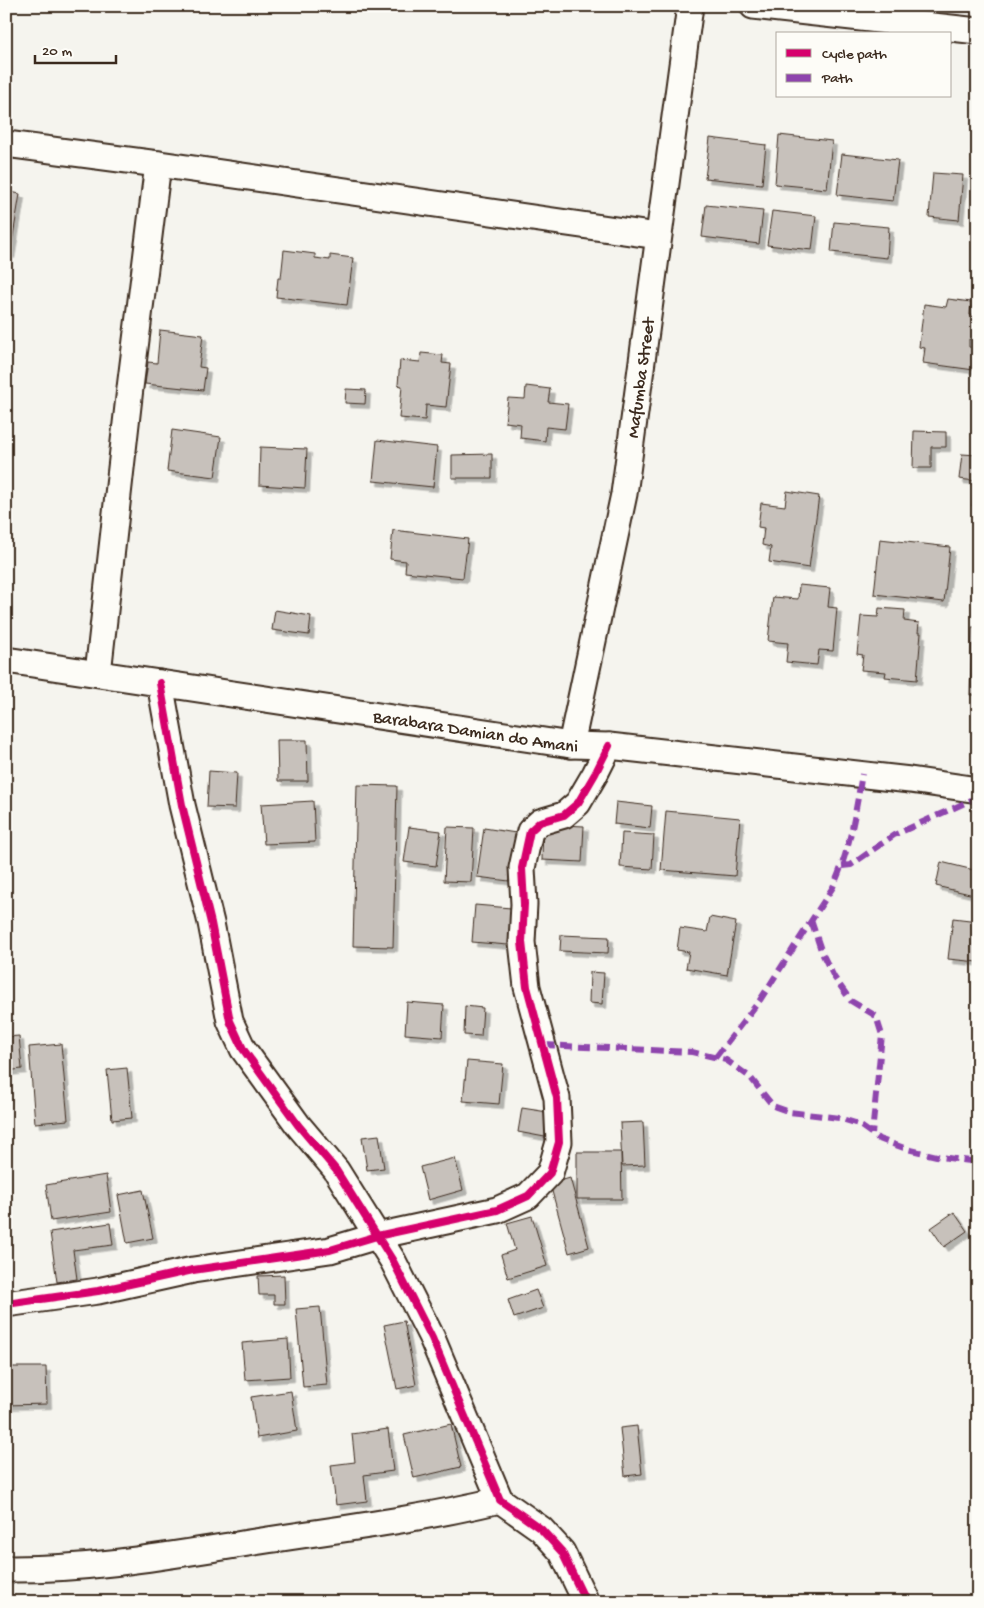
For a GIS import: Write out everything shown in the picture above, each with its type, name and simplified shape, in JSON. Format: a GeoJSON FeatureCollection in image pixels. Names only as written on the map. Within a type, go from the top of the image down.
{"type":"FeatureCollection","features":[{"type":"Feature","properties":{"kind":"street","name":"Mafumba Street"},"geometry":{"type":"LineString","coordinates":[[571,745],[624,494],[690,6]]}},
{"type":"Feature","properties":{"kind":"street"},"geometry":{"type":"LineString","coordinates":[[753,6],[978,31]]}},
{"type":"Feature","properties":{"kind":"street"},"geometry":{"type":"LineString","coordinates":[[6,144],[658,236]]}},
{"type":"Feature","properties":{"kind":"street"},"geometry":{"type":"LineString","coordinates":[[98,673],[131,378],[158,164]]}},
{"type":"Feature","properties":{"kind":"street","name":"Barabara Damian do Amani"},"geometry":{"type":"LineString","coordinates":[[6,660],[571,745],[608,746],[910,780],[978,790]]}},
{"type":"Feature","properties":{"kind":"street"},"geometry":{"type":"LineString","coordinates":[[160,683],[182,805],[211,923],[230,1021],[244,1049],[298,1125],[336,1170],[394,1261],[432,1338],[500,1500],[541,1529],[562,1552],[586,1602]]}},
{"type":"Feature","properties":{"kind":"street"},"geometry":{"type":"LineString","coordinates":[[6,1304],[98,1291],[194,1270],[330,1250],[377,1236],[497,1210],[528,1196],[550,1173],[559,1142],[557,1098],[527,987],[522,942],[524,904],[522,868],[530,831],[540,822],[564,815],[578,803],[595,774],[608,746]]}},
{"type":"Feature","properties":{"kind":"street"},"geometry":{"type":"LineString","coordinates":[[6,1569],[42,1569],[151,1558],[448,1512],[500,1500]]}},
{"type":"Feature","properties":{"kind":"building"},"geometry":{"type":"Polygon","coordinates":[[[779,135],[832,141],[827,189],[775,184],[779,135]]]}},
{"type":"Feature","properties":{"kind":"building"},"geometry":{"type":"Polygon","coordinates":[[[710,138],[766,145],[762,184],[705,178],[710,138]]]}},
{"type":"Feature","properties":{"kind":"building"},"geometry":{"type":"Polygon","coordinates":[[[842,154],[898,160],[893,201],[837,195],[842,154]]]}},
{"type":"Feature","properties":{"kind":"building"},"geometry":{"type":"Polygon","coordinates":[[[933,173],[963,175],[959,220],[929,217],[933,173]]]}},
{"type":"Feature","properties":{"kind":"building"},"geometry":{"type":"Polygon","coordinates":[[[6,191],[20,194],[10,254],[6,253],[6,191]]]}},
{"type":"Feature","properties":{"kind":"building"},"geometry":{"type":"Polygon","coordinates":[[[706,205],[763,211],[759,244],[702,237],[706,205]]]}},
{"type":"Feature","properties":{"kind":"building"},"geometry":{"type":"Polygon","coordinates":[[[772,211],[816,216],[812,250],[767,245],[772,211]]]}},
{"type":"Feature","properties":{"kind":"building"},"geometry":{"type":"Polygon","coordinates":[[[834,222],[889,227],[887,258],[831,252],[834,222]]]}},
{"type":"Feature","properties":{"kind":"building"},"geometry":{"type":"Polygon","coordinates":[[[284,250],[315,254],[315,258],[330,260],[330,255],[353,258],[347,305],[276,297],[278,278],[281,278],[284,250]]]}},
{"type":"Feature","properties":{"kind":"building"},"geometry":{"type":"Polygon","coordinates":[[[948,299],[971,302],[970,315],[978,316],[978,340],[969,339],[969,347],[977,348],[974,370],[923,363],[925,348],[919,347],[924,304],[946,307],[948,299]]]}},
{"type":"Feature","properties":{"kind":"building"},"geometry":{"type":"Polygon","coordinates":[[[160,330],[203,335],[199,367],[206,368],[203,390],[145,384],[148,362],[157,363],[160,330]]]}},
{"type":"Feature","properties":{"kind":"building"},"geometry":{"type":"Polygon","coordinates":[[[421,353],[443,355],[442,363],[451,364],[446,407],[426,405],[425,420],[399,418],[402,386],[398,385],[400,360],[420,362],[421,353]]]}},
{"type":"Feature","properties":{"kind":"building"},"geometry":{"type":"Polygon","coordinates":[[[526,386],[550,389],[548,402],[568,404],[565,429],[546,427],[545,441],[520,438],[521,424],[505,422],[508,398],[525,399],[526,386]]]}},
{"type":"Feature","properties":{"kind":"building"},"geometry":{"type":"Polygon","coordinates":[[[346,389],[366,390],[365,404],[345,403],[346,389]]]}},
{"type":"Feature","properties":{"kind":"building"},"geometry":{"type":"Polygon","coordinates":[[[172,430],[221,437],[215,477],[167,471],[172,430]]]}},
{"type":"Feature","properties":{"kind":"building"},"geometry":{"type":"Polygon","coordinates":[[[914,431],[946,432],[946,447],[931,447],[931,468],[913,468],[914,431]]]}},
{"type":"Feature","properties":{"kind":"building"},"geometry":{"type":"Polygon","coordinates":[[[377,440],[437,447],[433,487],[373,481],[377,440]]]}},
{"type":"Feature","properties":{"kind":"building"},"geometry":{"type":"Polygon","coordinates":[[[260,447],[307,449],[305,488],[259,485],[260,447]]]}},
{"type":"Feature","properties":{"kind":"building"},"geometry":{"type":"Polygon","coordinates":[[[492,454],[492,478],[452,478],[452,455],[492,454]]]}},
{"type":"Feature","properties":{"kind":"building"},"geometry":{"type":"Polygon","coordinates":[[[962,454],[978,455],[978,507],[972,506],[975,481],[959,479],[962,454]]]}},
{"type":"Feature","properties":{"kind":"building"},"geometry":{"type":"Polygon","coordinates":[[[787,491],[819,496],[809,568],[769,562],[771,547],[762,545],[764,528],[758,527],[761,503],[785,506],[787,491]]]}},
{"type":"Feature","properties":{"kind":"building"},"geometry":{"type":"Polygon","coordinates":[[[393,530],[468,539],[463,578],[405,572],[406,561],[390,559],[393,530]]]}},
{"type":"Feature","properties":{"kind":"building"},"geometry":{"type":"Polygon","coordinates":[[[880,539],[950,547],[944,602],[874,594],[880,539]]]}},
{"type":"Feature","properties":{"kind":"building"},"geometry":{"type":"Polygon","coordinates":[[[799,585],[830,588],[828,607],[837,608],[833,651],[819,650],[817,665],[786,662],[788,643],[768,641],[773,597],[798,599],[799,585]]]}},
{"type":"Feature","properties":{"kind":"building"},"geometry":{"type":"Polygon","coordinates":[[[879,608],[905,610],[904,621],[919,623],[918,633],[921,633],[917,680],[885,677],[886,672],[861,670],[863,655],[857,654],[861,616],[878,617],[879,608]]]}},
{"type":"Feature","properties":{"kind":"building"},"geometry":{"type":"Polygon","coordinates":[[[275,610],[311,616],[309,635],[272,630],[275,610]]]}},
{"type":"Feature","properties":{"kind":"building"},"geometry":{"type":"Polygon","coordinates":[[[972,627],[978,627],[978,695],[970,695],[972,627]]]}},
{"type":"Feature","properties":{"kind":"building"},"geometry":{"type":"Polygon","coordinates":[[[277,740],[307,740],[308,781],[278,781],[277,740]]]}},
{"type":"Feature","properties":{"kind":"building"},"geometry":{"type":"Polygon","coordinates":[[[209,771],[237,773],[235,808],[207,807],[209,771]]]}},
{"type":"Feature","properties":{"kind":"building"},"geometry":{"type":"Polygon","coordinates":[[[357,785],[397,786],[393,947],[353,946],[357,785]]]}},
{"type":"Feature","properties":{"kind":"building"},"geometry":{"type":"Polygon","coordinates":[[[313,801],[315,842],[264,844],[261,804],[313,801]]]}},
{"type":"Feature","properties":{"kind":"building"},"geometry":{"type":"Polygon","coordinates":[[[616,802],[652,806],[650,828],[614,824],[616,802]]]}},
{"type":"Feature","properties":{"kind":"building"},"geometry":{"type":"Polygon","coordinates":[[[666,811],[740,818],[735,876],[661,870],[666,811]]]}},
{"type":"Feature","properties":{"kind":"building"},"geometry":{"type":"Polygon","coordinates":[[[543,824],[584,826],[582,862],[542,860],[543,824]]]}},
{"type":"Feature","properties":{"kind":"building"},"geometry":{"type":"Polygon","coordinates":[[[409,827],[441,831],[436,866],[404,862],[409,827]]]}},
{"type":"Feature","properties":{"kind":"building"},"geometry":{"type":"Polygon","coordinates":[[[447,827],[474,828],[471,882],[444,881],[447,827]]]}},
{"type":"Feature","properties":{"kind":"building"},"geometry":{"type":"Polygon","coordinates":[[[484,828],[516,833],[509,881],[477,877],[484,828]]]}},
{"type":"Feature","properties":{"kind":"building"},"geometry":{"type":"Polygon","coordinates":[[[622,833],[654,835],[652,869],[620,867],[622,833]]]}},
{"type":"Feature","properties":{"kind":"building"},"geometry":{"type":"Polygon","coordinates":[[[941,862],[978,871],[978,896],[936,886],[941,862]]]}},
{"type":"Feature","properties":{"kind":"building"},"geometry":{"type":"Polygon","coordinates":[[[475,905],[511,908],[508,945],[472,942],[475,905]]]}},
{"type":"Feature","properties":{"kind":"building"},"geometry":{"type":"Polygon","coordinates":[[[710,917],[736,922],[727,975],[686,968],[689,952],[677,950],[680,928],[707,932],[710,917]]]}},
{"type":"Feature","properties":{"kind":"building"},"geometry":{"type":"Polygon","coordinates":[[[953,918],[978,921],[978,962],[948,959],[953,918]]]}},
{"type":"Feature","properties":{"kind":"building"},"geometry":{"type":"Polygon","coordinates":[[[561,935],[609,937],[608,953],[560,951],[561,935]]]}},
{"type":"Feature","properties":{"kind":"building"},"geometry":{"type":"Polygon","coordinates":[[[590,972],[604,973],[602,1004],[589,1003],[590,972]]]}},
{"type":"Feature","properties":{"kind":"building"},"geometry":{"type":"Polygon","coordinates":[[[407,1002],[444,1005],[442,1037],[405,1034],[407,1002]]]}},
{"type":"Feature","properties":{"kind":"building"},"geometry":{"type":"Polygon","coordinates":[[[465,1006],[483,1008],[481,1036],[464,1035],[465,1006]]]}},
{"type":"Feature","properties":{"kind":"building"},"geometry":{"type":"Polygon","coordinates":[[[19,1036],[22,1069],[6,1071],[6,1037],[19,1036]]]}},
{"type":"Feature","properties":{"kind":"building"},"geometry":{"type":"Polygon","coordinates":[[[61,1044],[68,1120],[35,1123],[29,1047],[61,1044]]]}},
{"type":"Feature","properties":{"kind":"building"},"geometry":{"type":"Polygon","coordinates":[[[467,1061],[503,1064],[499,1104],[463,1101],[467,1061]]]}},
{"type":"Feature","properties":{"kind":"building"},"geometry":{"type":"Polygon","coordinates":[[[127,1068],[132,1118],[112,1120],[107,1070],[127,1068]]]}},
{"type":"Feature","properties":{"kind":"building"},"geometry":{"type":"Polygon","coordinates":[[[522,1108],[554,1113],[550,1138],[518,1132],[522,1108]]]}},
{"type":"Feature","properties":{"kind":"building"},"geometry":{"type":"Polygon","coordinates":[[[643,1122],[645,1165],[622,1166],[620,1123],[643,1122]]]}},
{"type":"Feature","properties":{"kind":"building"},"geometry":{"type":"Polygon","coordinates":[[[379,1135],[384,1168],[367,1170],[362,1137],[379,1135]]]}},
{"type":"Feature","properties":{"kind":"building"},"geometry":{"type":"Polygon","coordinates":[[[577,1152],[621,1152],[622,1199],[577,1199],[577,1152]]]}},
{"type":"Feature","properties":{"kind":"building"},"geometry":{"type":"Polygon","coordinates":[[[455,1158],[463,1190],[428,1200],[420,1167],[455,1158]]]}},
{"type":"Feature","properties":{"kind":"building"},"geometry":{"type":"Polygon","coordinates":[[[106,1175],[111,1212],[51,1221],[46,1185],[106,1175]]]}},
{"type":"Feature","properties":{"kind":"building"},"geometry":{"type":"Polygon","coordinates":[[[570,1178],[589,1247],[569,1253],[550,1184],[570,1178]]]}},
{"type":"Feature","properties":{"kind":"building"},"geometry":{"type":"Polygon","coordinates":[[[143,1190],[153,1238],[127,1243],[118,1195],[143,1190]]]}},
{"type":"Feature","properties":{"kind":"building"},"geometry":{"type":"Polygon","coordinates":[[[954,1212],[967,1231],[944,1247],[931,1228],[954,1212]]]}},
{"type":"Feature","properties":{"kind":"building"},"geometry":{"type":"Polygon","coordinates":[[[532,1216],[547,1266],[508,1278],[501,1255],[515,1250],[507,1223],[532,1216]]]}},
{"type":"Feature","properties":{"kind":"building"},"geometry":{"type":"Polygon","coordinates":[[[110,1223],[113,1245],[73,1250],[77,1279],[57,1282],[50,1232],[110,1223]]]}},
{"type":"Feature","properties":{"kind":"building"},"geometry":{"type":"Polygon","coordinates":[[[284,1275],[285,1304],[274,1304],[274,1295],[259,1295],[258,1276],[284,1275]]]}},
{"type":"Feature","properties":{"kind":"building"},"geometry":{"type":"Polygon","coordinates":[[[536,1290],[543,1308],[514,1318],[508,1300],[536,1290]]]}},
{"type":"Feature","properties":{"kind":"building"},"geometry":{"type":"Polygon","coordinates":[[[320,1307],[327,1385],[303,1387],[296,1309],[320,1307]]]}},
{"type":"Feature","properties":{"kind":"building"},"geometry":{"type":"Polygon","coordinates":[[[404,1321],[416,1385],[397,1389],[384,1325],[404,1321]]]}},
{"type":"Feature","properties":{"kind":"building"},"geometry":{"type":"Polygon","coordinates":[[[288,1339],[290,1377],[245,1380],[242,1343],[288,1339]]]}},
{"type":"Feature","properties":{"kind":"building"},"geometry":{"type":"Polygon","coordinates":[[[6,1367],[46,1367],[47,1404],[6,1405],[6,1367]]]}},
{"type":"Feature","properties":{"kind":"building"},"geometry":{"type":"Polygon","coordinates":[[[291,1391],[297,1431],[257,1438],[251,1397],[291,1391]]]}},
{"type":"Feature","properties":{"kind":"building"},"geometry":{"type":"Polygon","coordinates":[[[451,1424],[461,1467],[414,1478],[404,1435],[451,1424]]]}},
{"type":"Feature","properties":{"kind":"building"},"geometry":{"type":"Polygon","coordinates":[[[637,1426],[642,1474],[625,1476],[620,1428],[637,1426]]]}},
{"type":"Feature","properties":{"kind":"building"},"geometry":{"type":"Polygon","coordinates":[[[388,1429],[393,1471],[364,1475],[367,1501],[336,1505],[331,1465],[355,1462],[352,1434],[388,1429]]]}},
{"type":"Feature","properties":{"kind":"marked path"},"geometry":{"type":"LineString","coordinates":[[715,1058],[760,1000],[833,887],[848,845],[862,774]]}},
{"type":"Feature","properties":{"kind":"marked path"},"geometry":{"type":"LineString","coordinates":[[842,866],[851,865],[894,835],[978,797]]}},
{"type":"Feature","properties":{"kind":"marked path"},"geometry":{"type":"LineString","coordinates":[[811,920],[822,953],[834,977],[851,1001],[876,1016],[882,1035],[872,1134]]}},
{"type":"Feature","properties":{"kind":"marked path"},"geometry":{"type":"LineString","coordinates":[[543,1045],[692,1052],[726,1060],[750,1077],[773,1106],[790,1112],[839,1118],[858,1124],[879,1139],[907,1149],[941,1157],[978,1162]]}},
{"type":"Feature","properties":{"kind":"cycle path"},"geometry":{"type":"LineString","coordinates":[[160,683],[182,805],[211,923],[230,1021],[243,1049],[298,1125],[336,1170],[393,1261],[432,1338],[500,1500],[541,1529],[562,1552],[586,1602]]}},
{"type":"Feature","properties":{"kind":"cycle path"},"geometry":{"type":"LineString","coordinates":[[6,1304],[98,1291],[193,1270],[330,1250],[377,1236],[497,1210],[528,1196],[550,1173],[559,1142],[557,1098],[527,987],[522,942],[524,904],[522,868],[530,831],[540,822],[564,815],[578,803],[609,746]]}}]}
